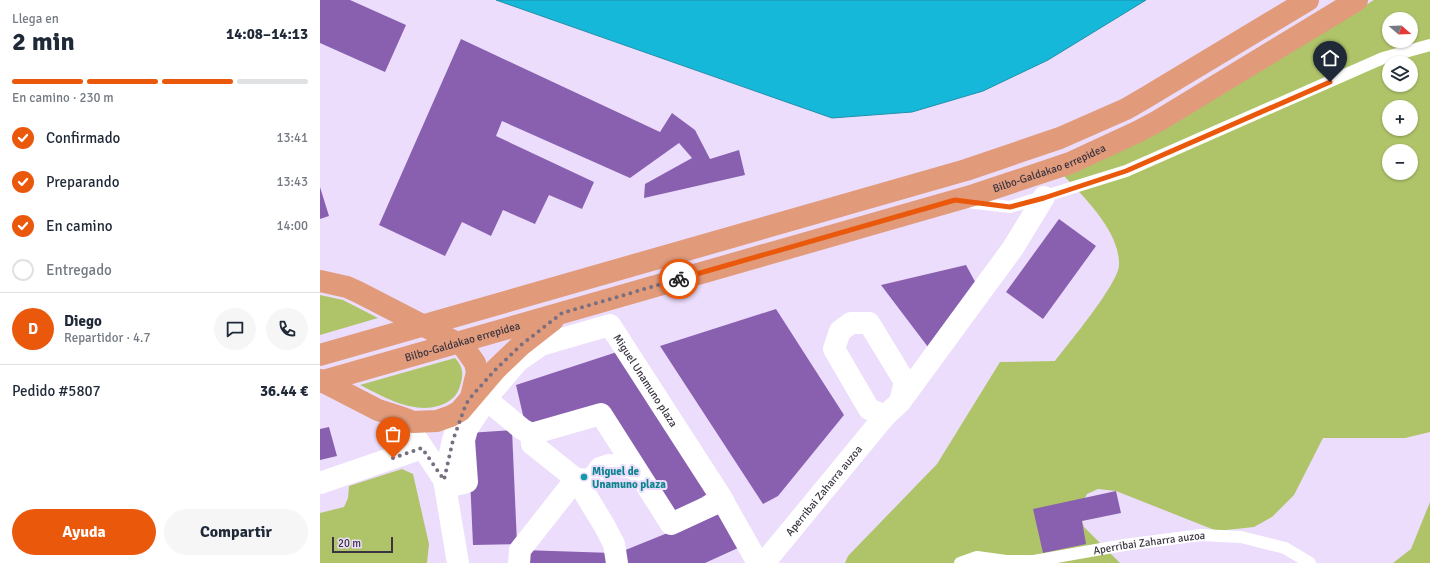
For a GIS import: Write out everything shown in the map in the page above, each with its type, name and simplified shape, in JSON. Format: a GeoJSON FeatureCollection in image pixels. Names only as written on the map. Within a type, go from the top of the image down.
{"type":"FeatureCollection","features":[{"type":"Feature","properties":{"kind":"highway"},"geometry":{"type":"LineString","coordinates":[[320,355],[966,170],[1060,138],[1094,124],[1145,98],[1308,0]]}},
{"type":"Feature","properties":{"kind":"highway","name":"Bilbo-Galdakao errepidea"},"geometry":{"type":"LineString","coordinates":[[321,381],[955,200],[1070,163],[1158,121],[1358,0]]}},
{"type":"Feature","properties":{"kind":"highway"},"geometry":{"type":"LineString","coordinates":[[320,281],[347,287],[463,346],[475,363],[477,372],[474,400]]}},
{"type":"Feature","properties":{"kind":"highway"},"geometry":{"type":"LineString","coordinates":[[321,381],[378,410],[413,422],[437,421],[460,411],[474,400],[495,370],[521,345],[562,313]]}},
{"type":"Feature","properties":{"kind":"street","name":"Aperribai Zaharra auzoa"},"geometry":{"type":"LineString","coordinates":[[767,561],[892,409],[1013,248],[1044,198]]}},
{"type":"Feature","properties":{"kind":"street","name":"Miguel Unamuno plaza"},"geometry":{"type":"LineString","coordinates":[[458,563],[445,484],[453,440],[474,400],[518,361],[540,344],[610,325],[723,500],[767,561]]}},
{"type":"Feature","properties":{"kind":"street"},"geometry":{"type":"LineString","coordinates":[[474,400],[531,434],[601,414],[671,524],[723,500]]}},
{"type":"Feature","properties":{"kind":"street"},"geometry":{"type":"LineString","coordinates":[[402,418],[445,484]]}},
{"type":"Feature","properties":{"kind":"street"},"geometry":{"type":"LineString","coordinates":[[531,434],[532,444],[576,479],[604,524],[614,544],[617,563]]}},
{"type":"Feature","properties":{"kind":"street"},"geometry":{"type":"LineString","coordinates":[[320,482],[422,448]]}},
{"type":"Feature","properties":{"kind":"street"},"geometry":{"type":"LineString","coordinates":[[576,479],[591,480],[600,468],[609,465],[635,468]]}},
{"type":"Feature","properties":{"kind":"street"},"geometry":{"type":"LineString","coordinates":[[519,563],[520,550],[576,479]]}},
{"type":"Feature","properties":{"kind":"lane"},"geometry":{"type":"LineString","coordinates":[[955,200],[1010,207],[1044,198],[1126,171],[1383,58],[1430,45]]}},
{"type":"Feature","properties":{"kind":"lane","name":"Aperribai Zaharra auzoa"},"geometry":{"type":"LineString","coordinates":[[960,563],[977,557],[1034,561],[1124,545],[1201,535],[1241,536],[1285,548],[1310,563]]}},
{"type":"Feature","properties":{"kind":"green space"},"geometry":{"type":"Polygon","coordinates":[[[1374,0],[1430,0],[1430,432],[1405,438],[1323,438],[1294,495],[1272,517],[1254,527],[1217,531],[1116,491],[1098,489],[1087,494],[1081,506],[1080,513],[1082,522],[1084,527],[1120,563],[845,563],[848,556],[937,464],[1000,362],[1055,361],[1092,313],[1111,285],[1117,274],[1119,265],[1118,253],[1114,240],[1100,216],[1064,176],[1153,135],[1374,0]]]}},
{"type":"Feature","properties":{"kind":"green space"},"geometry":{"type":"Polygon","coordinates":[[[320,295],[343,300],[378,318],[320,335],[320,295]]]}},
{"type":"Feature","properties":{"kind":"green space"},"geometry":{"type":"Polygon","coordinates":[[[455,358],[460,364],[462,371],[460,386],[453,398],[441,405],[431,408],[420,408],[399,403],[360,385],[455,358]]]}},
{"type":"Feature","properties":{"kind":"green space"},"geometry":{"type":"Polygon","coordinates":[[[402,469],[413,474],[429,544],[427,563],[320,563],[320,513],[344,507],[348,498],[349,486],[402,469]]]}},
{"type":"Feature","properties":{"kind":"green space"},"geometry":{"type":"Polygon","coordinates":[[[1430,502],[1430,563],[1393,563],[1411,549],[1430,502]]]}},
{"type":"Feature","properties":{"kind":"water"},"geometry":{"type":"Polygon","coordinates":[[[496,0],[1146,0],[1048,60],[983,91],[912,112],[832,118],[496,0]]]}},
{"type":"Feature","properties":{"kind":"building"},"geometry":{"type":"Polygon","coordinates":[[[320,0],[350,0],[406,25],[385,72],[320,43],[320,0]]]}},
{"type":"Feature","properties":{"kind":"building"},"geometry":{"type":"Polygon","coordinates":[[[461,39],[660,132],[672,113],[695,130],[710,159],[739,150],[745,175],[644,198],[645,184],[692,158],[679,143],[630,178],[502,121],[496,136],[594,182],[582,209],[549,195],[535,224],[503,210],[491,236],[462,222],[445,256],[379,225],[461,39]]]}},
{"type":"Feature","properties":{"kind":"building"},"geometry":{"type":"Polygon","coordinates":[[[320,187],[329,216],[320,219],[320,187]]]}},
{"type":"Feature","properties":{"kind":"building"},"geometry":{"type":"Polygon","coordinates":[[[1059,219],[1096,246],[1043,319],[1006,292],[1059,219]]]}},
{"type":"Feature","properties":{"kind":"building"},"geometry":{"type":"Polygon","coordinates":[[[966,265],[979,289],[931,351],[881,285],[966,265]]]}},
{"type":"Feature","properties":{"kind":"building"},"geometry":{"type":"Polygon","coordinates":[[[776,309],[844,415],[778,496],[763,504],[660,346],[776,309]]]}},
{"type":"Feature","properties":{"kind":"building"},"geometry":{"type":"Polygon","coordinates":[[[620,351],[710,492],[674,516],[601,405],[526,428],[516,385],[620,351]]]}},
{"type":"Feature","properties":{"kind":"building"},"geometry":{"type":"Polygon","coordinates":[[[329,427],[337,456],[320,460],[320,429],[329,427]]]}},
{"type":"Feature","properties":{"kind":"building"},"geometry":{"type":"Polygon","coordinates":[[[512,430],[517,544],[473,545],[468,433],[512,430]]]}},
{"type":"Feature","properties":{"kind":"building"},"geometry":{"type":"Polygon","coordinates":[[[1116,491],[1121,513],[1082,521],[1086,544],[1043,553],[1033,509],[1116,491]]]}},
{"type":"Feature","properties":{"kind":"building"},"geometry":{"type":"Polygon","coordinates":[[[722,511],[738,548],[705,563],[622,563],[618,553],[722,511]]]}},
{"type":"Feature","properties":{"kind":"building"},"geometry":{"type":"Polygon","coordinates":[[[522,550],[613,553],[613,563],[522,563],[522,550]]]}},
{"type":"Feature","properties":{"kind":"way so far"},"geometry":{"type":"LineString","coordinates":[[393,458],[422,448],[444,480],[453,440],[466,404],[495,370],[521,345],[562,313],[679,279]]}},
{"type":"Feature","properties":{"kind":"place","name":"Miguel de Unamuno plaza"},"geometry":{"type":"Point","coordinates":[584,477]}},
{"type":"Feature","properties":{"kind":"route"},"geometry":{"type":"LineString","coordinates":[[679,279],[955,200],[1010,207],[1044,198],[1126,171],[1330,82]]}}]}
